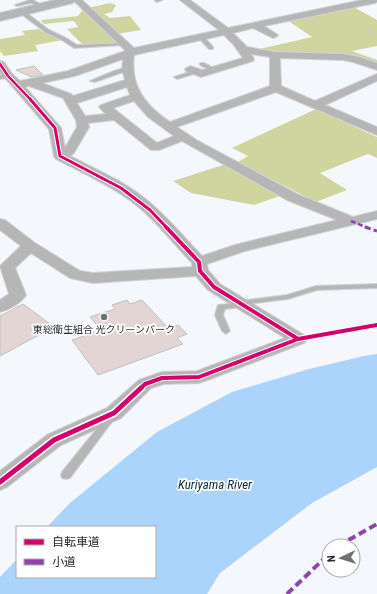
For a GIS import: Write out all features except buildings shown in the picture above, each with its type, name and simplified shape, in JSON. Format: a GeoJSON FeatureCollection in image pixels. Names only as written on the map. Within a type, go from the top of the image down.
{"type":"FeatureCollection","features":[{"type":"Feature","properties":{"kind":"main road"},"geometry":{"type":"LineString","coordinates":[[0,17],[20,8],[43,6],[69,0]]}},
{"type":"Feature","properties":{"kind":"street"},"geometry":{"type":"LineString","coordinates":[[77,0],[127,48],[127,70],[136,97],[152,115],[182,137],[292,197],[351,220]]}},
{"type":"Feature","properties":{"kind":"street"},"geometry":{"type":"LineString","coordinates":[[186,0],[225,31],[245,50],[249,59],[201,74],[196,68]]}},
{"type":"Feature","properties":{"kind":"street"},"geometry":{"type":"LineString","coordinates":[[23,84],[71,74],[127,48],[225,31],[357,1],[375,0]]}},
{"type":"Feature","properties":{"kind":"street"},"geometry":{"type":"LineString","coordinates":[[254,25],[273,35]]}},
{"type":"Feature","properties":{"kind":"street"},"geometry":{"type":"LineString","coordinates":[[245,50],[275,55],[355,59],[377,67]]}},
{"type":"Feature","properties":{"kind":"street"},"geometry":{"type":"LineString","coordinates":[[275,55],[276,88]]}},
{"type":"Feature","properties":{"kind":"street"},"geometry":{"type":"LineString","coordinates":[[0,64],[4,76],[23,84],[48,88],[67,96],[82,120],[83,128],[68,152],[60,156]]}},
{"type":"Feature","properties":{"kind":"street"},"geometry":{"type":"LineString","coordinates":[[315,105],[372,83],[377,76]]}},
{"type":"Feature","properties":{"kind":"street"},"geometry":{"type":"LineString","coordinates":[[70,101],[131,82]]}},
{"type":"Feature","properties":{"kind":"street"},"geometry":{"type":"LineString","coordinates":[[23,84],[55,128],[60,156]]}},
{"type":"Feature","properties":{"kind":"street"},"geometry":{"type":"LineString","coordinates":[[169,126],[276,88],[377,131]]}},
{"type":"Feature","properties":{"kind":"street"},"geometry":{"type":"LineString","coordinates":[[136,97],[106,107],[155,147],[182,137]]}},
{"type":"Feature","properties":{"kind":"street"},"geometry":{"type":"LineString","coordinates":[[82,120],[117,116]]}},
{"type":"Feature","properties":{"kind":"street"},"geometry":{"type":"LineString","coordinates":[[0,482],[54,440],[114,413],[145,384],[162,378],[199,377],[298,339],[214,286],[150,210],[137,199],[121,188],[60,156]]}},
{"type":"Feature","properties":{"kind":"street"},"geometry":{"type":"LineString","coordinates":[[0,223],[30,246],[75,275],[93,278],[199,267],[240,248],[351,220],[377,215]]}},
{"type":"Feature","properties":{"kind":"street"},"geometry":{"type":"LineString","coordinates":[[0,307],[18,295],[7,268],[30,246]]}},
{"type":"Feature","properties":{"kind":"lane"},"geometry":{"type":"LineString","coordinates":[[20,8],[47,31],[64,39],[76,47],[105,46],[127,48]]}},
{"type":"Feature","properties":{"kind":"lane"},"geometry":{"type":"LineString","coordinates":[[200,36],[212,48]]}},
{"type":"Feature","properties":{"kind":"lane"},"geometry":{"type":"LineString","coordinates":[[177,77],[196,68]]}},
{"type":"Feature","properties":{"kind":"lane"},"geometry":{"type":"LineString","coordinates":[[93,81],[116,72],[127,70]]}},
{"type":"Feature","properties":{"kind":"lane"},"geometry":{"type":"LineString","coordinates":[[226,331],[219,315],[221,307],[288,297],[316,288],[377,286]]}},
{"type":"Feature","properties":{"kind":"lane"},"geometry":{"type":"LineString","coordinates":[[66,475],[114,413]]}},
{"type":"Feature","properties":{"kind":"green space"},"geometry":{"type":"Polygon","coordinates":[[[110,3],[116,5],[112,12],[104,14],[110,18],[130,16],[141,30],[111,35],[117,43],[83,45],[67,29],[78,27],[74,21],[44,24],[41,20],[78,16],[83,9],[110,3]]]}},
{"type":"Feature","properties":{"kind":"green space"},"geometry":{"type":"Polygon","coordinates":[[[352,6],[377,20],[377,46],[352,51],[377,60],[377,65],[357,58],[274,53],[255,50],[312,37],[287,20],[352,6]]]}},
{"type":"Feature","properties":{"kind":"green space"},"geometry":{"type":"Polygon","coordinates":[[[39,29],[43,32],[53,32],[63,40],[35,45],[38,51],[4,56],[0,51],[0,39],[25,35],[22,31],[39,29]]]}},
{"type":"Feature","properties":{"kind":"green space"},"geometry":{"type":"Polygon","coordinates":[[[316,109],[377,137],[377,158],[368,154],[320,173],[347,190],[316,202],[238,162],[248,156],[232,148],[316,109]]]}},
{"type":"Feature","properties":{"kind":"green space"},"geometry":{"type":"Polygon","coordinates":[[[226,164],[280,196],[254,205],[191,193],[173,181],[226,164]]]}},
{"type":"Feature","properties":{"kind":"water","name":"Kuriyama River"},"geometry":{"type":"Polygon","coordinates":[[[377,354],[377,467],[312,503],[220,573],[207,594],[0,594],[0,577],[16,560],[16,578],[156,578],[156,526],[48,526],[70,503],[157,432],[232,392],[309,369],[377,354]]]}},
{"type":"Feature","properties":{"kind":"marked path"},"geometry":{"type":"LineString","coordinates":[[351,221],[377,231]]}},
{"type":"Feature","properties":{"kind":"marked path"},"geometry":{"type":"LineString","coordinates":[[352,538],[377,524]]}},
{"type":"Feature","properties":{"kind":"marked path"},"geometry":{"type":"LineString","coordinates":[[287,594],[321,562]]}},
{"type":"Feature","properties":{"kind":"cycle path"},"geometry":{"type":"LineString","coordinates":[[0,64],[8,76],[18,85],[55,128],[60,156],[121,188],[137,199],[150,210],[199,262],[200,271],[214,287],[298,339]]}},
{"type":"Feature","properties":{"kind":"cycle path"},"geometry":{"type":"LineString","coordinates":[[0,482],[54,440],[114,413],[145,384],[162,378],[199,377],[298,339],[377,325]]}},
{"type":"Feature","properties":{"kind":"place","name":"東総衛生組合 光クリーンパーク"},"geometry":{"type":"Point","coordinates":[104,317]}}]}
